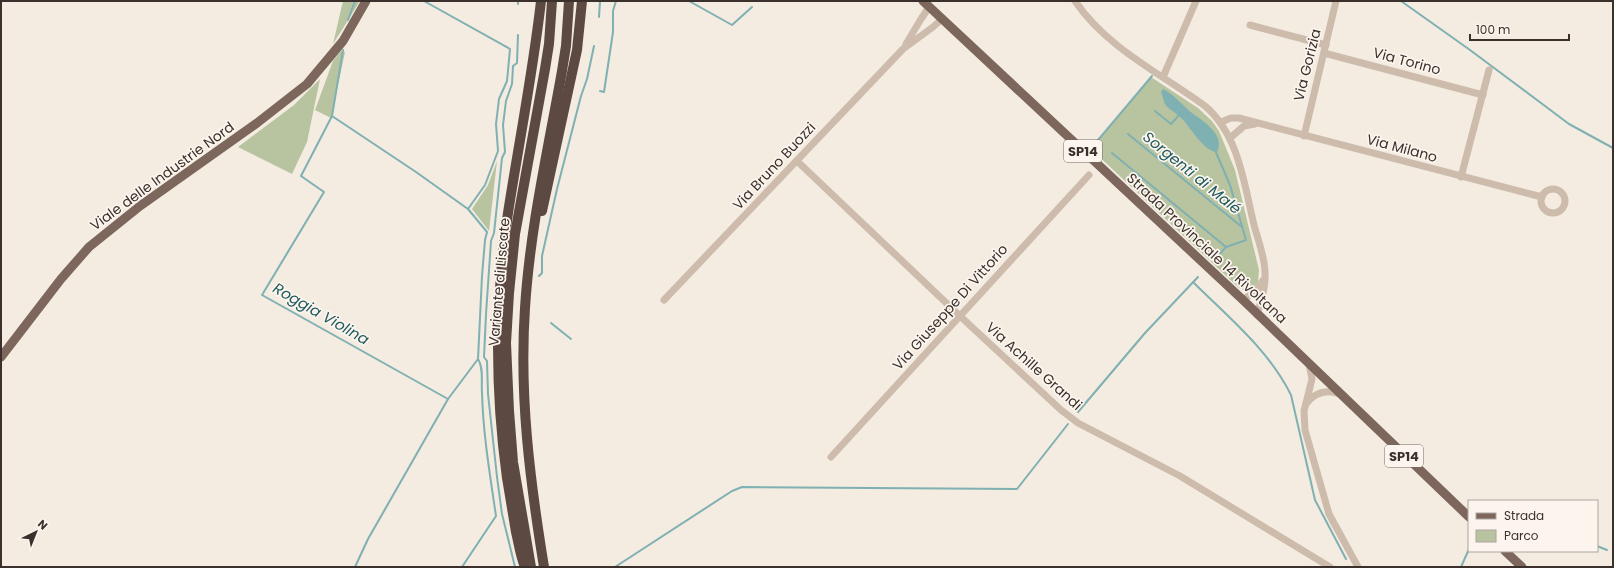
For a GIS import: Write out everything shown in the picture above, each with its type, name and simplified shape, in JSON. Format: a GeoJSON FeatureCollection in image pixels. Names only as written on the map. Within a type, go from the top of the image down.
{"type":"FeatureCollection","features":[{"type":"Feature","properties":{"kind":"highway"},"geometry":{"type":"LineString","coordinates":[[525,567],[518,544],[504,460],[500,409],[498,334],[500,290],[508,214],[537,40],[542,1]]}},
{"type":"Feature","properties":{"kind":"highway","name":"Variante di Liscate"},"geometry":{"type":"LineString","coordinates":[[531,567],[513,462],[507,378],[507,319],[515,234],[549,44],[552,1]]}},
{"type":"Feature","properties":{"kind":"highway","name":"Variante di Liscate"},"geometry":{"type":"LineString","coordinates":[[544,567],[534,506],[525,418],[523,343],[528,272],[535,213],[565,52],[569,1]]}},
{"type":"Feature","properties":{"kind":"highway"},"geometry":{"type":"LineString","coordinates":[[525,418],[526,361],[534,257],[542,211],[577,50],[582,1]]}},
{"type":"Feature","properties":{"kind":"main road","name":"Viale delle Industrie Nord"},"geometry":{"type":"LineString","coordinates":[[1,357],[61,279],[89,247],[140,206],[285,102],[312,78],[338,48],[366,1]]}},
{"type":"Feature","properties":{"kind":"main road","name":"Strada Provinciale 14 Rivoltana"},"geometry":{"type":"LineString","coordinates":[[926,4],[1243,300],[1468,516]]}},
{"type":"Feature","properties":{"kind":"main road"},"geometry":{"type":"LineString","coordinates":[[1506,552],[1522,567]]}},
{"type":"Feature","properties":{"kind":"street"},"geometry":{"type":"LineString","coordinates":[[1075,1],[1092,23],[1107,37],[1205,106],[1221,122],[1230,138],[1241,168],[1265,269],[1265,277],[1257,315]]}},
{"type":"Feature","properties":{"kind":"street"},"geometry":{"type":"LineString","coordinates":[[1163,77],[1196,1]]}},
{"type":"Feature","properties":{"kind":"street","name":"Via Gorizia"},"geometry":{"type":"LineString","coordinates":[[1304,136],[1336,1]]}},
{"type":"Feature","properties":{"kind":"street","name":"Via Bruno Buozzi"},"geometry":{"type":"LineString","coordinates":[[903,49],[921,19],[926,4]]}},
{"type":"Feature","properties":{"kind":"street","name":"Via Bruno Buozzi"},"geometry":{"type":"LineString","coordinates":[[664,300],[903,49],[942,19]]}},
{"type":"Feature","properties":{"kind":"street"},"geometry":{"type":"LineString","coordinates":[[1250,25],[1326,45]]}},
{"type":"Feature","properties":{"kind":"street","name":"Via Torino"},"geometry":{"type":"LineString","coordinates":[[1324,53],[1483,95]]}},
{"type":"Feature","properties":{"kind":"street"},"geometry":{"type":"LineString","coordinates":[[1461,177],[1489,70]]}},
{"type":"Feature","properties":{"kind":"street","name":"Via Milano"},"geometry":{"type":"LineString","coordinates":[[1221,122],[1236,118],[1542,197]]}},
{"type":"Feature","properties":{"kind":"street"},"geometry":{"type":"LineString","coordinates":[[1230,138],[1244,126],[1257,124]]}},
{"type":"Feature","properties":{"kind":"street","name":"Via Achille Grandi"},"geometry":{"type":"LineString","coordinates":[[797,161],[960,316],[1061,410],[1078,423],[1180,476],[1330,567]]}},
{"type":"Feature","properties":{"kind":"street","name":"Via Giuseppe Di Vittorio"},"geometry":{"type":"LineString","coordinates":[[831,457],[1089,175]]}},
{"type":"Feature","properties":{"kind":"street"},"geometry":{"type":"LineString","coordinates":[[1243,300],[1257,290],[1265,277]]}},
{"type":"Feature","properties":{"kind":"street"},"geometry":{"type":"LineString","coordinates":[[1309,364],[1312,379],[1303,415],[1304,430],[1327,507],[1335,527],[1358,567]]}},
{"type":"Feature","properties":{"kind":"street"},"geometry":{"type":"LineString","coordinates":[[1305,406],[1309,400],[1321,392],[1328,391],[1340,394]]}},
{"type":"Feature","properties":{"kind":"green space"},"geometry":{"type":"Polygon","coordinates":[[[343,1],[360,1],[333,44],[343,1]]]}},
{"type":"Feature","properties":{"kind":"green space"},"geometry":{"type":"Polygon","coordinates":[[[341,51],[345,52],[331,118],[315,110],[333,61],[341,51]]]}},
{"type":"Feature","properties":{"kind":"green space"},"geometry":{"type":"Polygon","coordinates":[[[1151,77],[1198,108],[1212,121],[1219,131],[1235,170],[1259,270],[1258,282],[1252,289],[1244,290],[1239,288],[1091,149],[1151,77]]]}},
{"type":"Feature","properties":{"kind":"green space"},"geometry":{"type":"Polygon","coordinates":[[[320,79],[307,142],[292,174],[238,147],[294,105],[320,79]]]}},
{"type":"Feature","properties":{"kind":"green space"},"geometry":{"type":"Polygon","coordinates":[[[497,161],[489,231],[472,209],[488,185],[497,161]]]}},
{"type":"Feature","properties":{"kind":"water"},"geometry":{"type":"Polygon","coordinates":[[[1163,89],[1212,129],[1218,140],[1219,146],[1217,152],[1212,151],[1201,143],[1183,120],[1166,106],[1161,92],[1163,89]]]}},
{"type":"Feature","properties":{"kind":"waterway","name":"Roggia Violina"},"geometry":{"type":"LineString","coordinates":[[348,20],[355,1]]}},
{"type":"Feature","properties":{"kind":"waterway"},"geometry":{"type":"LineString","coordinates":[[424,1],[510,49],[507,81],[499,99],[496,124],[498,151],[485,185],[468,209]]}},
{"type":"Feature","properties":{"kind":"waterway"},"geometry":{"type":"LineString","coordinates":[[599,17],[600,1]]}},
{"type":"Feature","properties":{"kind":"waterway"},"geometry":{"type":"LineString","coordinates":[[600,91],[604,92],[613,32],[613,11],[616,1]]}},
{"type":"Feature","properties":{"kind":"waterway"},"geometry":{"type":"LineString","coordinates":[[689,1],[732,25],[752,7]]}},
{"type":"Feature","properties":{"kind":"waterway"},"geometry":{"type":"LineString","coordinates":[[1401,1],[1470,50],[1569,124],[1613,148]]}},
{"type":"Feature","properties":{"kind":"waterway"},"geometry":{"type":"LineString","coordinates":[[515,567],[502,514],[488,394],[487,361],[484,357],[491,241],[494,233],[502,158],[505,152],[503,125],[506,101],[512,84],[513,66],[517,63],[518,35]]}},
{"type":"Feature","properties":{"kind":"waterway"},"geometry":{"type":"LineString","coordinates":[[539,276],[542,273],[542,256],[557,189],[581,96],[587,79],[594,46]]}},
{"type":"Feature","properties":{"kind":"waterway","name":"Roggia Violina"},"geometry":{"type":"LineString","coordinates":[[343,50],[332,116],[301,176],[324,192],[262,295],[448,399]]}},
{"type":"Feature","properties":{"kind":"waterway"},"geometry":{"type":"LineString","coordinates":[[1093,146],[1152,76]]}},
{"type":"Feature","properties":{"kind":"waterway"},"geometry":{"type":"LineString","coordinates":[[1155,111],[1171,124],[1180,114]]}},
{"type":"Feature","properties":{"kind":"waterway","name":"Roggia Violina"},"geometry":{"type":"LineString","coordinates":[[332,116],[468,209],[487,232],[482,276],[478,359],[482,371],[485,439],[496,516],[462,567]]}},
{"type":"Feature","properties":{"kind":"waterway","name":"Sorgenti di Malé"},"geometry":{"type":"LineString","coordinates":[[1128,134],[1242,227]]}},
{"type":"Feature","properties":{"kind":"waterway"},"geometry":{"type":"LineString","coordinates":[[1214,260],[1226,247],[1246,240],[1230,185],[1215,150]]}},
{"type":"Feature","properties":{"kind":"waterway","name":"Sorgenti di Malé"},"geometry":{"type":"LineString","coordinates":[[1112,153],[1226,247]]}},
{"type":"Feature","properties":{"kind":"waterway"},"geometry":{"type":"LineString","coordinates":[[1078,412],[1145,333],[1198,277]]}},
{"type":"Feature","properties":{"kind":"waterway"},"geometry":{"type":"LineString","coordinates":[[1193,282],[1234,321],[1260,349],[1282,379],[1291,395],[1315,500],[1346,559]]}},
{"type":"Feature","properties":{"kind":"waterway"},"geometry":{"type":"LineString","coordinates":[[551,323],[571,339]]}},
{"type":"Feature","properties":{"kind":"waterway","name":"Roggia Violina"},"geometry":{"type":"LineString","coordinates":[[355,567],[368,539],[448,399],[478,359]]}},
{"type":"Feature","properties":{"kind":"waterway"},"geometry":{"type":"LineString","coordinates":[[615,567],[732,491],[742,487],[1017,489],[1068,424]]}},
{"type":"Feature","properties":{"kind":"waterway"},"geometry":{"type":"LineString","coordinates":[[1598,546],[1607,550]]}},
{"type":"Feature","properties":{"kind":"waterway"},"geometry":{"type":"LineString","coordinates":[[1461,567],[1468,551]]}}]}
